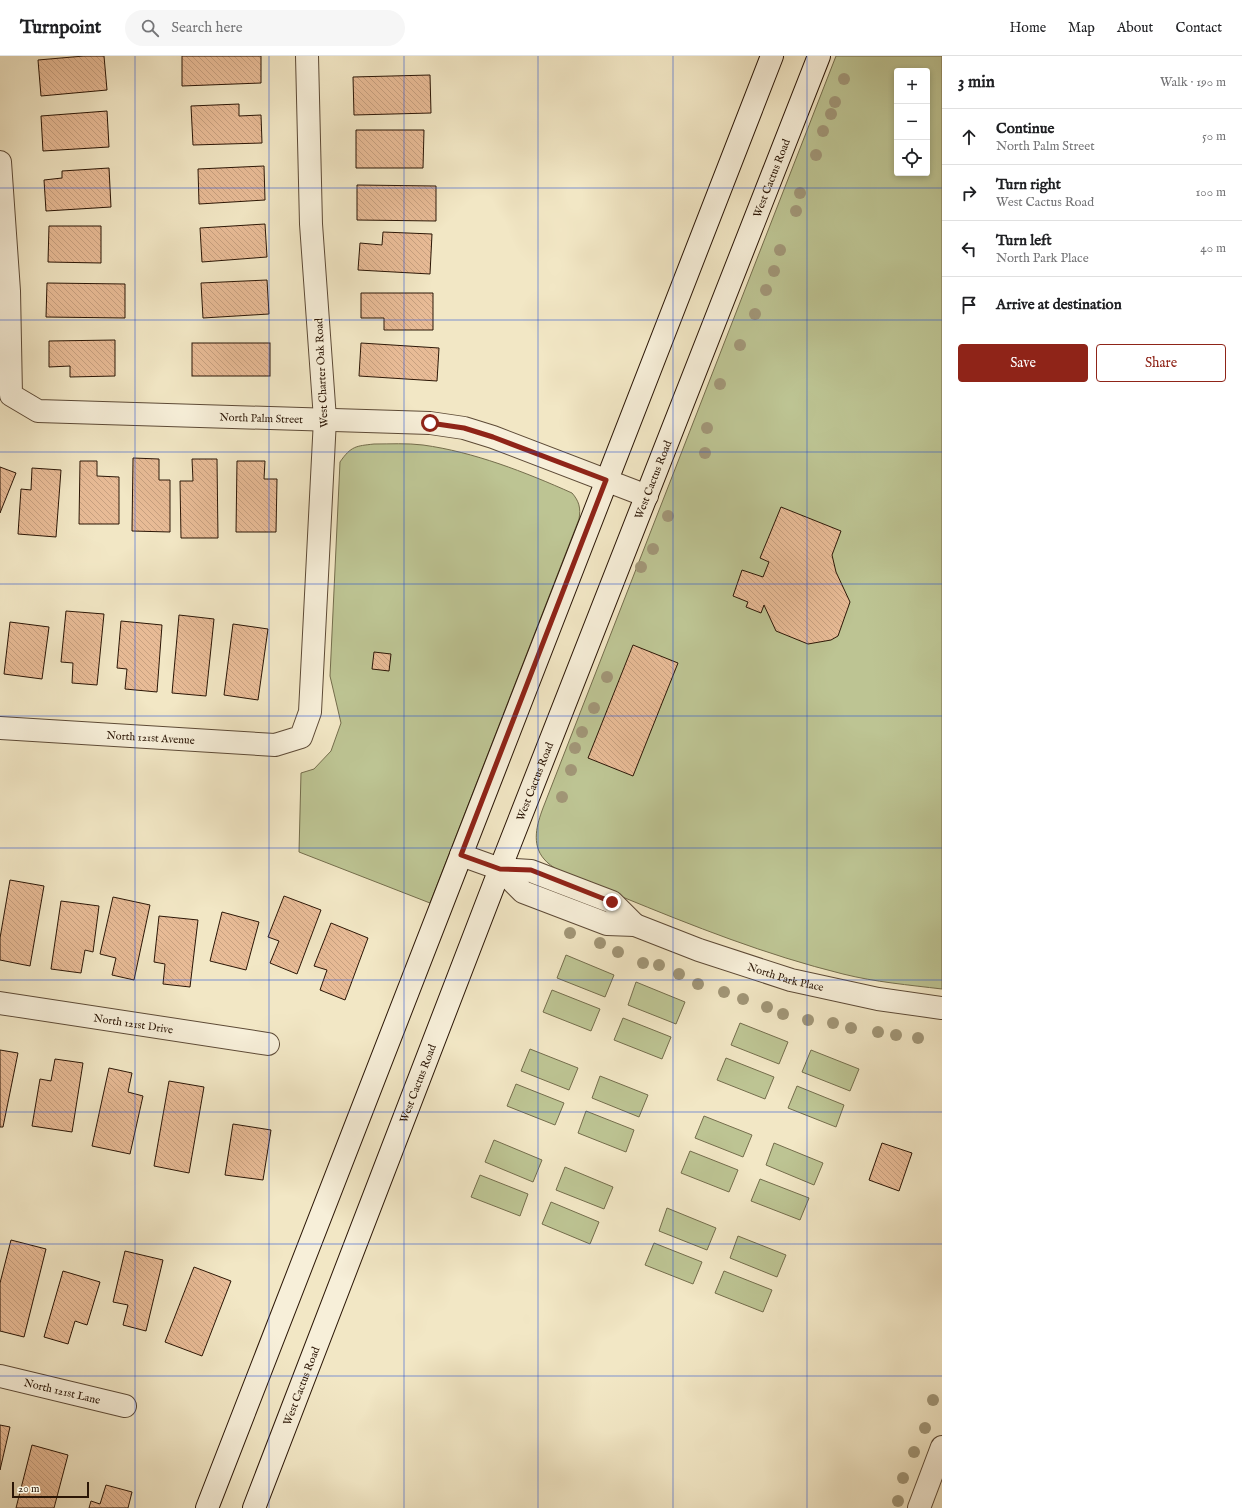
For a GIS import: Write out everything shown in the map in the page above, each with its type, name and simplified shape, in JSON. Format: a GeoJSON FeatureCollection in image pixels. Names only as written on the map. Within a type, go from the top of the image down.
{"type":"FeatureCollection","features":[{"type":"Feature","properties":{"kind":"street","name":"West Charter Oak Road"},"geometry":{"type":"LineString","coordinates":[[301,737],[310,712],[325,419],[311,224],[307,56]]}},
{"type":"Feature","properties":{"kind":"street"},"geometry":{"type":"LineString","coordinates":[[207,1508],[772,56]]}},
{"type":"Feature","properties":{"kind":"street","name":"West Cactus Road"},"geometry":{"type":"LineString","coordinates":[[254,1508],[500,869],[819,56]]}},
{"type":"Feature","properties":{"kind":"street","name":"North Palm Street"},"geometry":{"type":"LineString","coordinates":[[0,162],[8,291],[11,395],[38,411],[430,423],[464,428],[647,496]]}},
{"type":"Feature","properties":{"kind":"street","name":"North 121st Avenue"},"geometry":{"type":"LineString","coordinates":[[0,728],[275,745],[301,737]]}},
{"type":"Feature","properties":{"kind":"street","name":"North Park Place"},"geometry":{"type":"LineString","coordinates":[[461,855],[500,869],[523,892],[607,924],[636,925],[699,950],[791,980],[878,999],[942,1008]]}},
{"type":"Feature","properties":{"kind":"street","name":"North 121st Drive"},"geometry":{"type":"LineString","coordinates":[[0,1002],[268,1044]]}},
{"type":"Feature","properties":{"kind":"street","name":"North 121st Lane"},"geometry":{"type":"LineString","coordinates":[[0,1376],[125,1406]]}},
{"type":"Feature","properties":{"kind":"street"},"geometry":{"type":"LineString","coordinates":[[919,1508],[942,1447]]}},
{"type":"Feature","properties":{"kind":"green space"},"geometry":{"type":"Polygon","coordinates":[[[836,56],[942,56],[942,989],[855,977],[786,958],[702,929],[568,876],[550,865],[540,853],[536,840],[539,821],[836,56]]]}},
{"type":"Feature","properties":{"kind":"green space"},"geometry":{"type":"Polygon","coordinates":[[[374,444],[423,445],[461,452],[518,470],[572,493],[580,508],[579,519],[430,903],[299,852],[301,773],[314,769],[331,751],[341,723],[330,676],[340,462],[347,453],[354,448],[374,444]]]}},
{"type":"Feature","properties":{"kind":"green space"},"geometry":{"type":"Polygon","coordinates":[[[566,955],[614,975],[605,997],[557,978],[566,955]]]}},
{"type":"Feature","properties":{"kind":"green space"},"geometry":{"type":"Polygon","coordinates":[[[636,982],[685,1002],[676,1024],[628,1005],[636,982]]]}},
{"type":"Feature","properties":{"kind":"green space"},"geometry":{"type":"Polygon","coordinates":[[[552,990],[600,1009],[591,1031],[543,1012],[552,990]]]}},
{"type":"Feature","properties":{"kind":"green space"},"geometry":{"type":"Polygon","coordinates":[[[623,1018],[671,1037],[662,1059],[614,1040],[623,1018]]]}},
{"type":"Feature","properties":{"kind":"green space"},"geometry":{"type":"Polygon","coordinates":[[[740,1023],[788,1042],[779,1064],[731,1045],[740,1023]]]}},
{"type":"Feature","properties":{"kind":"green space"},"geometry":{"type":"Polygon","coordinates":[[[530,1049],[578,1068],[569,1090],[521,1071],[530,1049]]]}},
{"type":"Feature","properties":{"kind":"green space"},"geometry":{"type":"Polygon","coordinates":[[[811,1050],[859,1069],[850,1091],[802,1072],[811,1050]]]}},
{"type":"Feature","properties":{"kind":"green space"},"geometry":{"type":"Polygon","coordinates":[[[726,1058],[774,1077],[765,1099],[717,1080],[726,1058]]]}},
{"type":"Feature","properties":{"kind":"green space"},"geometry":{"type":"Polygon","coordinates":[[[600,1076],[648,1095],[639,1117],[592,1098],[600,1076]]]}},
{"type":"Feature","properties":{"kind":"green space"},"geometry":{"type":"Polygon","coordinates":[[[516,1084],[564,1103],[555,1125],[507,1106],[516,1084]]]}},
{"type":"Feature","properties":{"kind":"green space"},"geometry":{"type":"Polygon","coordinates":[[[797,1086],[844,1105],[836,1127],[788,1108],[797,1086]]]}},
{"type":"Feature","properties":{"kind":"green space"},"geometry":{"type":"Polygon","coordinates":[[[586,1111],[634,1130],[626,1152],[578,1133],[586,1111]]]}},
{"type":"Feature","properties":{"kind":"green space"},"geometry":{"type":"Polygon","coordinates":[[[704,1116],[752,1135],[743,1157],[695,1138],[704,1116]]]}},
{"type":"Feature","properties":{"kind":"green space"},"geometry":{"type":"Polygon","coordinates":[[[494,1140],[542,1160],[533,1182],[485,1162],[494,1140]]]}},
{"type":"Feature","properties":{"kind":"green space"},"geometry":{"type":"Polygon","coordinates":[[[774,1143],[823,1163],[814,1185],[766,1165],[774,1143]]]}},
{"type":"Feature","properties":{"kind":"green space"},"geometry":{"type":"Polygon","coordinates":[[[690,1151],[738,1170],[729,1192],[681,1173],[690,1151]]]}},
{"type":"Feature","properties":{"kind":"green space"},"geometry":{"type":"Polygon","coordinates":[[[565,1167],[613,1187],[604,1209],[556,1190],[565,1167]]]}},
{"type":"Feature","properties":{"kind":"green space"},"geometry":{"type":"Polygon","coordinates":[[[480,1175],[528,1194],[520,1216],[471,1197],[480,1175]]]}},
{"type":"Feature","properties":{"kind":"green space"},"geometry":{"type":"Polygon","coordinates":[[[760,1179],[809,1198],[800,1220],[751,1201],[760,1179]]]}},
{"type":"Feature","properties":{"kind":"green space"},"geometry":{"type":"Polygon","coordinates":[[[551,1202],[599,1222],[590,1244],[542,1224],[551,1202]]]}},
{"type":"Feature","properties":{"kind":"green space"},"geometry":{"type":"Polygon","coordinates":[[[667,1208],[716,1228],[707,1250],[659,1231],[667,1208]]]}},
{"type":"Feature","properties":{"kind":"green space"},"geometry":{"type":"Polygon","coordinates":[[[738,1236],[786,1255],[777,1277],[730,1258],[738,1236]]]}},
{"type":"Feature","properties":{"kind":"green space"},"geometry":{"type":"Polygon","coordinates":[[[654,1243],[702,1262],[693,1284],[645,1265],[654,1243]]]}},
{"type":"Feature","properties":{"kind":"green space"},"geometry":{"type":"Polygon","coordinates":[[[724,1271],[772,1290],[763,1312],[715,1293],[724,1271]]]}},
{"type":"Feature","properties":{"kind":"building"},"geometry":{"type":"Polygon","coordinates":[[[84,56],[104,56],[107,90],[41,96],[38,60],[84,56]]]}},
{"type":"Feature","properties":{"kind":"building"},"geometry":{"type":"Polygon","coordinates":[[[182,56],[261,56],[261,83],[182,86],[182,56]]]}},
{"type":"Feature","properties":{"kind":"building"},"geometry":{"type":"Polygon","coordinates":[[[430,75],[431,113],[354,115],[353,77],[430,75]]]}},
{"type":"Feature","properties":{"kind":"building"},"geometry":{"type":"Polygon","coordinates":[[[239,104],[239,116],[261,115],[262,143],[193,145],[191,106],[239,104]]]}},
{"type":"Feature","properties":{"kind":"building"},"geometry":{"type":"Polygon","coordinates":[[[107,111],[109,147],[43,151],[41,116],[107,111]]]}},
{"type":"Feature","properties":{"kind":"building"},"geometry":{"type":"Polygon","coordinates":[[[356,130],[424,130],[423,168],[356,168],[356,130]]]}},
{"type":"Feature","properties":{"kind":"building"},"geometry":{"type":"Polygon","coordinates":[[[264,166],[265,200],[199,204],[198,169],[264,166]]]}},
{"type":"Feature","properties":{"kind":"building"},"geometry":{"type":"Polygon","coordinates":[[[109,168],[111,207],[46,211],[44,180],[62,178],[62,171],[109,168]]]}},
{"type":"Feature","properties":{"kind":"building"},"geometry":{"type":"Polygon","coordinates":[[[357,185],[436,186],[436,221],[357,220],[357,185]]]}},
{"type":"Feature","properties":{"kind":"building"},"geometry":{"type":"Polygon","coordinates":[[[265,224],[267,257],[202,262],[200,228],[265,224]]]}},
{"type":"Feature","properties":{"kind":"building"},"geometry":{"type":"Polygon","coordinates":[[[49,226],[101,226],[101,263],[48,262],[49,226]]]}},
{"type":"Feature","properties":{"kind":"building"},"geometry":{"type":"Polygon","coordinates":[[[383,232],[432,234],[430,274],[358,270],[360,243],[382,245],[383,232]]]}},
{"type":"Feature","properties":{"kind":"building"},"geometry":{"type":"Polygon","coordinates":[[[267,280],[269,314],[203,318],[201,283],[267,280]]]}},
{"type":"Feature","properties":{"kind":"building"},"geometry":{"type":"Polygon","coordinates":[[[47,283],[125,284],[125,318],[46,317],[47,283]]]}},
{"type":"Feature","properties":{"kind":"building"},"geometry":{"type":"Polygon","coordinates":[[[361,293],[433,293],[433,330],[384,330],[384,318],[361,318],[361,293]]]}},
{"type":"Feature","properties":{"kind":"building"},"geometry":{"type":"Polygon","coordinates":[[[115,340],[115,376],[70,377],[70,366],[49,367],[49,341],[115,340]]]}},
{"type":"Feature","properties":{"kind":"building"},"geometry":{"type":"Polygon","coordinates":[[[192,343],[270,343],[270,376],[192,376],[192,343]]]}},
{"type":"Feature","properties":{"kind":"building"},"geometry":{"type":"Polygon","coordinates":[[[361,343],[439,348],[437,381],[359,376],[361,343]]]}},
{"type":"Feature","properties":{"kind":"building"},"geometry":{"type":"Polygon","coordinates":[[[133,458],[159,459],[159,480],[170,480],[170,532],[132,531],[133,458]]]}},
{"type":"Feature","properties":{"kind":"building"},"geometry":{"type":"Polygon","coordinates":[[[192,459],[217,459],[218,538],[181,538],[180,481],[193,481],[192,459]]]}},
{"type":"Feature","properties":{"kind":"building"},"geometry":{"type":"Polygon","coordinates":[[[80,461],[97,461],[97,476],[119,477],[119,524],[79,524],[80,461]]]}},
{"type":"Feature","properties":{"kind":"building"},"geometry":{"type":"Polygon","coordinates":[[[237,461],[265,461],[264,479],[277,479],[276,532],[236,532],[237,461]]]}},
{"type":"Feature","properties":{"kind":"building"},"geometry":{"type":"Polygon","coordinates":[[[0,467],[16,473],[0,513],[0,467]]]}},
{"type":"Feature","properties":{"kind":"building"},"geometry":{"type":"Polygon","coordinates":[[[32,468],[61,470],[56,537],[18,534],[21,489],[31,490],[32,468]]]}},
{"type":"Feature","properties":{"kind":"building"},"geometry":{"type":"Polygon","coordinates":[[[781,507],[841,531],[832,555],[836,572],[850,602],[838,636],[831,640],[808,644],[776,631],[764,605],[761,613],[746,607],[748,602],[733,596],[742,570],[763,577],[769,562],[760,558],[781,507]]]}},
{"type":"Feature","properties":{"kind":"building"},"geometry":{"type":"Polygon","coordinates":[[[66,611],[104,614],[97,685],[72,683],[73,663],[61,662],[66,611]]]}},
{"type":"Feature","properties":{"kind":"building"},"geometry":{"type":"Polygon","coordinates":[[[179,615],[214,619],[206,696],[172,693],[179,615]]]}},
{"type":"Feature","properties":{"kind":"building"},"geometry":{"type":"Polygon","coordinates":[[[121,621],[162,625],[157,692],[125,689],[127,669],[117,668],[121,621]]]}},
{"type":"Feature","properties":{"kind":"building"},"geometry":{"type":"Polygon","coordinates":[[[10,622],[49,627],[42,679],[4,674],[10,622]]]}},
{"type":"Feature","properties":{"kind":"building"},"geometry":{"type":"Polygon","coordinates":[[[233,624],[268,629],[258,700],[224,695],[233,624]]]}},
{"type":"Feature","properties":{"kind":"building"},"geometry":{"type":"Polygon","coordinates":[[[633,645],[678,663],[633,776],[588,758],[633,645]]]}},
{"type":"Feature","properties":{"kind":"building"},"geometry":{"type":"Polygon","coordinates":[[[374,652],[391,654],[389,671],[372,669],[374,652]]]}},
{"type":"Feature","properties":{"kind":"building"},"geometry":{"type":"Polygon","coordinates":[[[10,880],[44,886],[30,966],[0,960],[0,938],[10,880]]]}},
{"type":"Feature","properties":{"kind":"building"},"geometry":{"type":"Polygon","coordinates":[[[284,896],[321,910],[297,974],[270,963],[279,941],[268,937],[284,896]]]}},
{"type":"Feature","properties":{"kind":"building"},"geometry":{"type":"Polygon","coordinates":[[[113,897],[150,905],[134,980],[112,975],[116,958],[100,954],[113,897]]]}},
{"type":"Feature","properties":{"kind":"building"},"geometry":{"type":"Polygon","coordinates":[[[61,901],[99,906],[93,952],[85,950],[81,973],[51,969],[61,901]]]}},
{"type":"Feature","properties":{"kind":"building"},"geometry":{"type":"Polygon","coordinates":[[[222,912],[259,922],[246,970],[210,961],[222,912]]]}},
{"type":"Feature","properties":{"kind":"building"},"geometry":{"type":"Polygon","coordinates":[[[159,916],[198,920],[190,987],[163,984],[165,964],[154,962],[159,916]]]}},
{"type":"Feature","properties":{"kind":"building"},"geometry":{"type":"Polygon","coordinates":[[[331,923],[368,938],[345,1000],[320,990],[327,970],[314,966],[331,923]]]}},
{"type":"Feature","properties":{"kind":"building"},"geometry":{"type":"Polygon","coordinates":[[[0,1050],[18,1053],[3,1127],[0,1127],[0,1050]]]}},
{"type":"Feature","properties":{"kind":"building"},"geometry":{"type":"Polygon","coordinates":[[[55,1059],[83,1063],[72,1132],[32,1126],[40,1079],[51,1081],[55,1059]]]}},
{"type":"Feature","properties":{"kind":"building"},"geometry":{"type":"Polygon","coordinates":[[[109,1068],[132,1073],[128,1092],[143,1096],[130,1154],[92,1146],[109,1068]]]}},
{"type":"Feature","properties":{"kind":"building"},"geometry":{"type":"Polygon","coordinates":[[[169,1081],[204,1087],[189,1173],[154,1166],[169,1081]]]}},
{"type":"Feature","properties":{"kind":"building"},"geometry":{"type":"Polygon","coordinates":[[[233,1124],[271,1130],[263,1180],[225,1175],[233,1124]]]}},
{"type":"Feature","properties":{"kind":"building"},"geometry":{"type":"Polygon","coordinates":[[[882,1143],[912,1153],[899,1191],[869,1180],[882,1143]]]}},
{"type":"Feature","properties":{"kind":"building"},"geometry":{"type":"Polygon","coordinates":[[[11,1240],[46,1249],[24,1337],[0,1331],[0,1283],[11,1240]]]}},
{"type":"Feature","properties":{"kind":"building"},"geometry":{"type":"Polygon","coordinates":[[[125,1251],[163,1260],[146,1331],[123,1325],[128,1305],[113,1302],[125,1251]]]}},
{"type":"Feature","properties":{"kind":"building"},"geometry":{"type":"Polygon","coordinates":[[[194,1267],[231,1281],[202,1356],[165,1342],[194,1267]]]}},
{"type":"Feature","properties":{"kind":"building"},"geometry":{"type":"Polygon","coordinates":[[[63,1271],[100,1282],[87,1325],[75,1321],[68,1344],[44,1337],[63,1271]]]}},
{"type":"Feature","properties":{"kind":"building"},"geometry":{"type":"Polygon","coordinates":[[[0,1425],[10,1427],[0,1470],[0,1425]]]}},
{"type":"Feature","properties":{"kind":"building"},"geometry":{"type":"Polygon","coordinates":[[[32,1445],[68,1455],[54,1508],[16,1508],[32,1445]]]}},
{"type":"Feature","properties":{"kind":"building"},"geometry":{"type":"Polygon","coordinates":[[[106,1485],[132,1492],[128,1508],[89,1508],[91,1501],[100,1504],[106,1485]]]}},
{"type":"Feature","properties":{"kind":"route"},"geometry":{"type":"LineString","coordinates":[[430,423],[464,428],[493,437],[606,480],[461,855],[500,869],[531,870],[612,902]]}}]}
